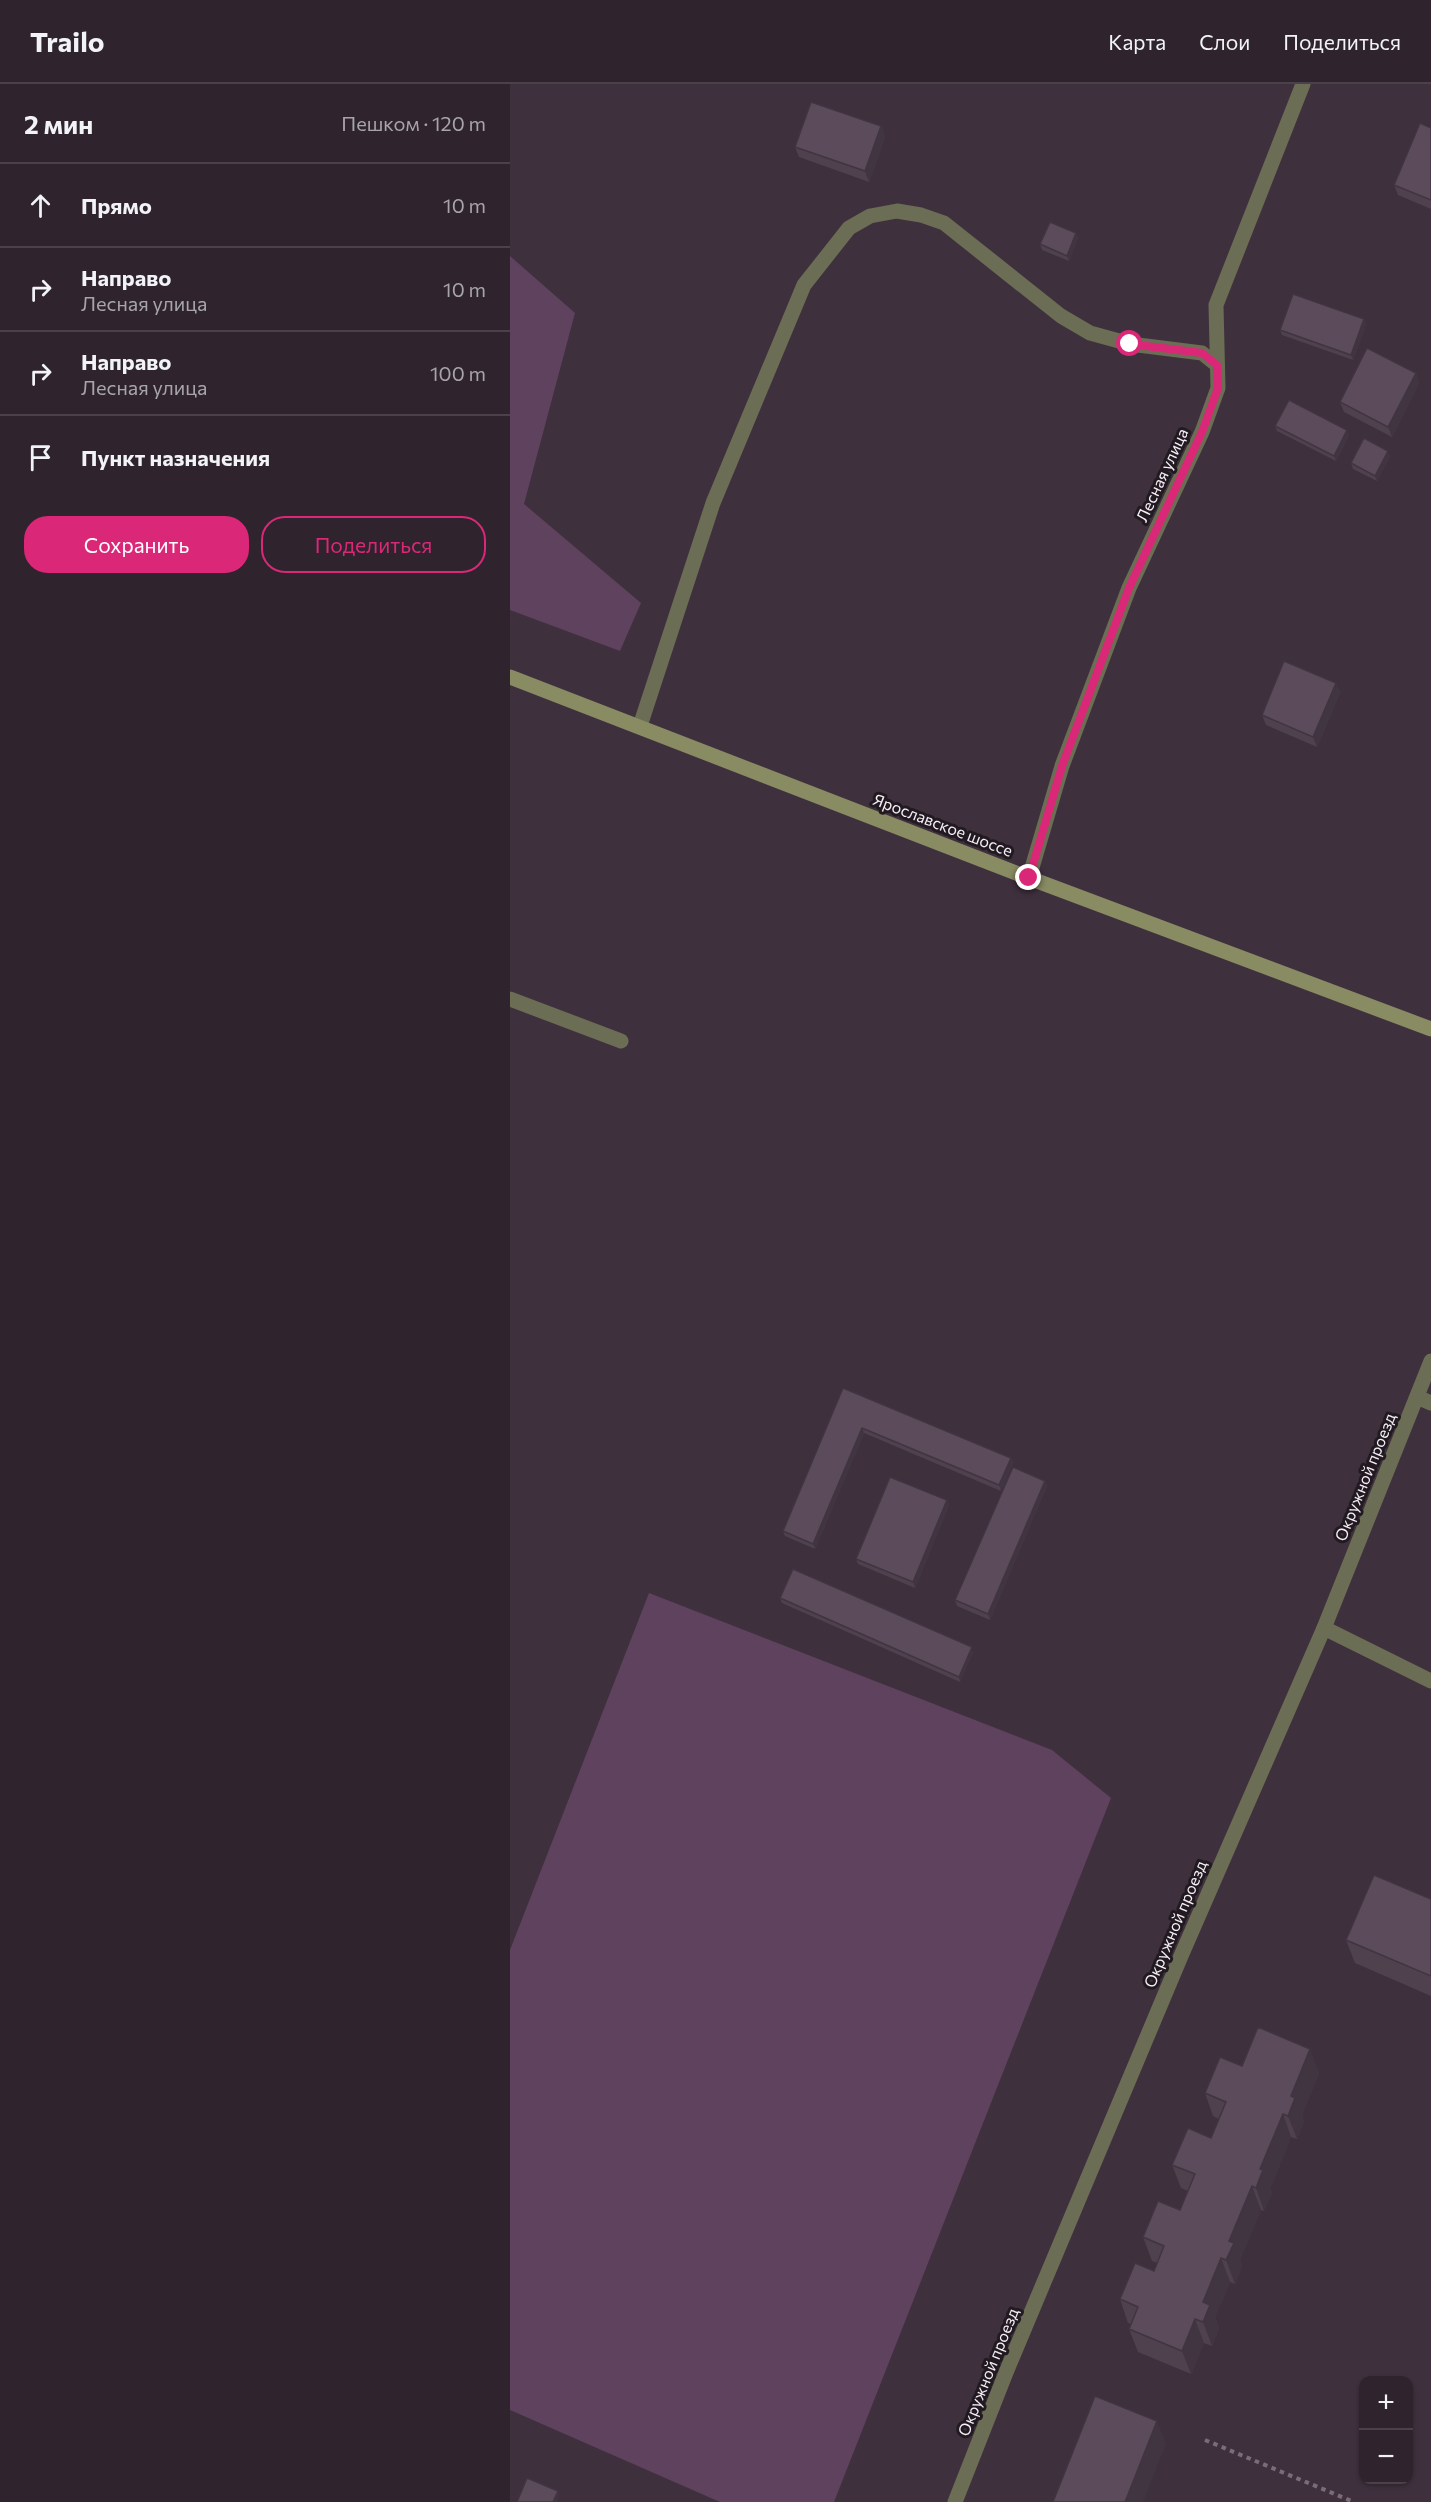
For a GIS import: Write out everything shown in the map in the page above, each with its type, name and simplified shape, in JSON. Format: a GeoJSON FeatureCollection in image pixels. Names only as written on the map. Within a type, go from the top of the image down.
{"type":"FeatureCollection","features":[{"type":"Feature","properties":{"kind":"main road","name":"Ярославское шоссе"},"geometry":{"type":"LineString","coordinates":[[510,677],[1029,878],[1431,1029]]}},
{"type":"Feature","properties":{"kind":"street","name":"Лесная улица"},"geometry":{"type":"LineString","coordinates":[[1029,878],[1062,766],[1129,588],[1202,432],[1218,388],[1216,305],[1303,84]]}},
{"type":"Feature","properties":{"kind":"street"},"geometry":{"type":"LineString","coordinates":[[640,726],[713,504],[804,285],[849,228],[870,216],[897,212],[921,214],[944,223],[1061,316],[1090,333],[1130,344],[1202,353],[1217,365]]}},
{"type":"Feature","properties":{"kind":"street"},"geometry":{"type":"LineString","coordinates":[[510,999],[621,1041]]}},
{"type":"Feature","properties":{"kind":"street","name":"Окружной проезд"},"geometry":{"type":"LineString","coordinates":[[955,2502],[1007,2370],[1180,1956],[1424,1400],[1431,1361]]}},
{"type":"Feature","properties":{"kind":"street"},"geometry":{"type":"LineString","coordinates":[[1324,1628],[1431,1681]]}},
{"type":"Feature","properties":{"kind":"path"},"geometry":{"type":"LineString","coordinates":[[1205,2440],[1354,2502]]}},
{"type":"Feature","properties":{"kind":"shaded area"},"geometry":{"type":"Polygon","coordinates":[[[510,256],[575,313],[524,504],[641,603],[620,651],[510,610],[510,256]]]}},
{"type":"Feature","properties":{"kind":"shaded area"},"geometry":{"type":"Polygon","coordinates":[[[649,1593],[1052,1750],[1111,1798],[834,2502],[720,2502],[510,2410],[510,1950],[649,1593]]]}},
{"type":"Feature","properties":{"kind":"building"},"geometry":{"type":"Polygon","coordinates":[[[811,102],[881,126],[865,171],[795,147],[811,102]]]}},
{"type":"Feature","properties":{"kind":"building"},"geometry":{"type":"Polygon","coordinates":[[[1420,123],[1431,128],[1431,200],[1394,185],[1420,123]]]}},
{"type":"Feature","properties":{"kind":"building"},"geometry":{"type":"Polygon","coordinates":[[[1050,222],[1076,233],[1067,256],[1040,244],[1050,222]]]}},
{"type":"Feature","properties":{"kind":"building"},"geometry":{"type":"Polygon","coordinates":[[[1293,294],[1364,319],[1351,355],[1280,330],[1293,294]]]}},
{"type":"Feature","properties":{"kind":"building"},"geometry":{"type":"Polygon","coordinates":[[[1367,348],[1416,373],[1388,427],[1340,402],[1367,348]]]}},
{"type":"Feature","properties":{"kind":"building"},"geometry":{"type":"Polygon","coordinates":[[[1289,400],[1347,430],[1334,456],[1275,426],[1289,400]]]}},
{"type":"Feature","properties":{"kind":"building"},"geometry":{"type":"Polygon","coordinates":[[[1364,438],[1388,451],[1375,476],[1351,463],[1364,438]]]}},
{"type":"Feature","properties":{"kind":"building"},"geometry":{"type":"Polygon","coordinates":[[[1284,661],[1336,683],[1313,737],[1262,715],[1284,661]]]}},
{"type":"Feature","properties":{"kind":"building"},"geometry":{"type":"Polygon","coordinates":[[[843,1388],[1011,1458],[999,1485],[862,1428],[813,1544],[783,1531],[843,1388]]]}},
{"type":"Feature","properties":{"kind":"building"},"geometry":{"type":"Polygon","coordinates":[[[1013,1467],[1045,1481],[988,1614],[955,1600],[1013,1467]]]}},
{"type":"Feature","properties":{"kind":"building"},"geometry":{"type":"Polygon","coordinates":[[[890,1477],[947,1500],[913,1582],[856,1559],[890,1477]]]}},
{"type":"Feature","properties":{"kind":"building"},"geometry":{"type":"Polygon","coordinates":[[[793,1569],[972,1647],[959,1677],[780,1598],[793,1569]]]}},
{"type":"Feature","properties":{"kind":"building"},"geometry":{"type":"Polygon","coordinates":[[[1374,1875],[1431,1899],[1431,1976],[1346,1940],[1374,1875]]]}},
{"type":"Feature","properties":{"kind":"building"},"geometry":{"type":"Polygon","coordinates":[[[1258,2027],[1310,2049],[1291,2096],[1295,2098],[1288,2116],[1283,2114],[1260,2169],[1263,2170],[1256,2188],[1252,2186],[1229,2241],[1234,2243],[1226,2260],[1221,2258],[1203,2302],[1210,2305],[1203,2322],[1195,2319],[1182,2351],[1129,2329],[1138,2307],[1120,2299],[1135,2263],[1154,2271],[1164,2246],[1143,2237],[1158,2201],[1180,2210],[1195,2174],[1172,2165],[1188,2128],[1211,2138],[1226,2102],[1205,2093],[1220,2057],[1242,2066],[1258,2027]]]}},
{"type":"Feature","properties":{"kind":"building"},"geometry":{"type":"Polygon","coordinates":[[[1095,2396],[1157,2421],[1125,2502],[1053,2502],[1095,2396]]]}},
{"type":"Feature","properties":{"kind":"building"},"geometry":{"type":"Polygon","coordinates":[[[527,2478],[558,2491],[553,2502],[517,2502],[527,2478]]]}},
{"type":"Feature","properties":{"kind":"route"},"geometry":{"type":"LineString","coordinates":[[1029,878],[1062,766],[1129,588],[1202,432],[1218,388],[1217,365],[1202,353],[1130,344]]}}]}
